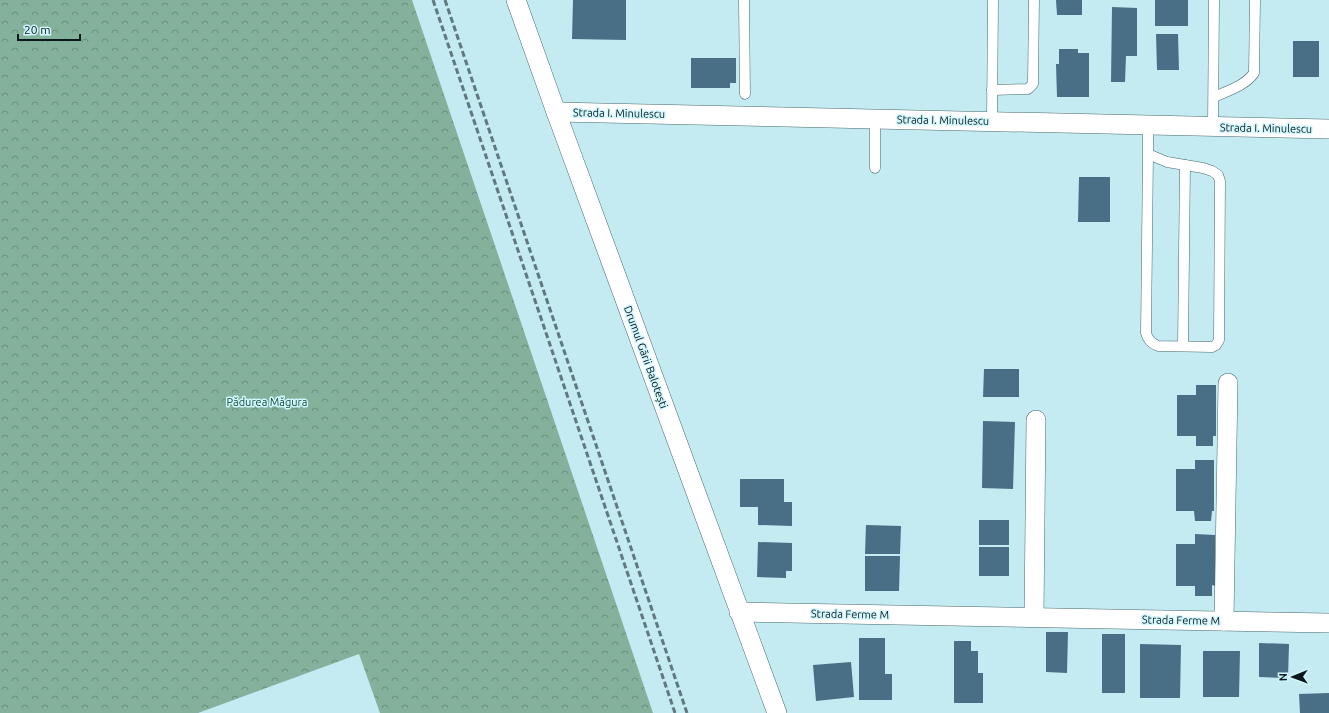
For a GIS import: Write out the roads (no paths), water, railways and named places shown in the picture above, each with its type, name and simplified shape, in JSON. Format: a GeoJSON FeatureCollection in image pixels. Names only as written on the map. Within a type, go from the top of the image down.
{"type":"FeatureCollection","features":[{"type":"Feature","properties":{"kind":"street","name":"Drumul Gării Balotești"},"geometry":{"type":"LineString","coordinates":[[516,0],[777,713]]}},
{"type":"Feature","properties":{"kind":"street","name":"Strada I. Minulescu"},"geometry":{"type":"LineString","coordinates":[[556,112],[1329,129]]}},
{"type":"Feature","properties":{"kind":"street"},"geometry":{"type":"LineString","coordinates":[[1224,621],[1228,383]]}},
{"type":"Feature","properties":{"kind":"street"},"geometry":{"type":"LineString","coordinates":[[1034,617],[1036,420]]}},
{"type":"Feature","properties":{"kind":"street","name":"Strada Ferme M"},"geometry":{"type":"LineString","coordinates":[[739,612],[1329,623]]}},
{"type":"Feature","properties":{"kind":"lane"},"geometry":{"type":"LineString","coordinates":[[744,0],[744,94]]}},
{"type":"Feature","properties":{"kind":"lane"},"geometry":{"type":"LineString","coordinates":[[992,122],[993,0]]}},
{"type":"Feature","properties":{"kind":"lane"},"geometry":{"type":"LineString","coordinates":[[992,90],[1028,89],[1033,84],[1034,0]]}},
{"type":"Feature","properties":{"kind":"lane"},"geometry":{"type":"LineString","coordinates":[[1213,126],[1214,0]]}},
{"type":"Feature","properties":{"kind":"lane"},"geometry":{"type":"LineString","coordinates":[[1214,97],[1241,84],[1251,78],[1254,73],[1255,0]]}},
{"type":"Feature","properties":{"kind":"lane"},"geometry":{"type":"LineString","coordinates":[[875,119],[875,168]]}},
{"type":"Feature","properties":{"kind":"lane"},"geometry":{"type":"LineString","coordinates":[[1148,125],[1146,333],[1152,344],[1158,346],[1212,347],[1216,345],[1219,340],[1220,181],[1218,175],[1212,171],[1167,162],[1148,154]]}},
{"type":"Feature","properties":{"kind":"lane"},"geometry":{"type":"LineString","coordinates":[[1183,346],[1185,165]]}},
{"type":"Feature","properties":{"kind":"railway"},"geometry":{"type":"LineString","coordinates":[[433,0],[675,713]]}},
{"type":"Feature","properties":{"kind":"railway"},"geometry":{"type":"LineString","coordinates":[[445,0],[687,713]]}},
{"type":"Feature","properties":{"kind":"park label","name":"Pădurea Măgura"},"geometry":{"type":"Point","coordinates":[267,402]}}]}
